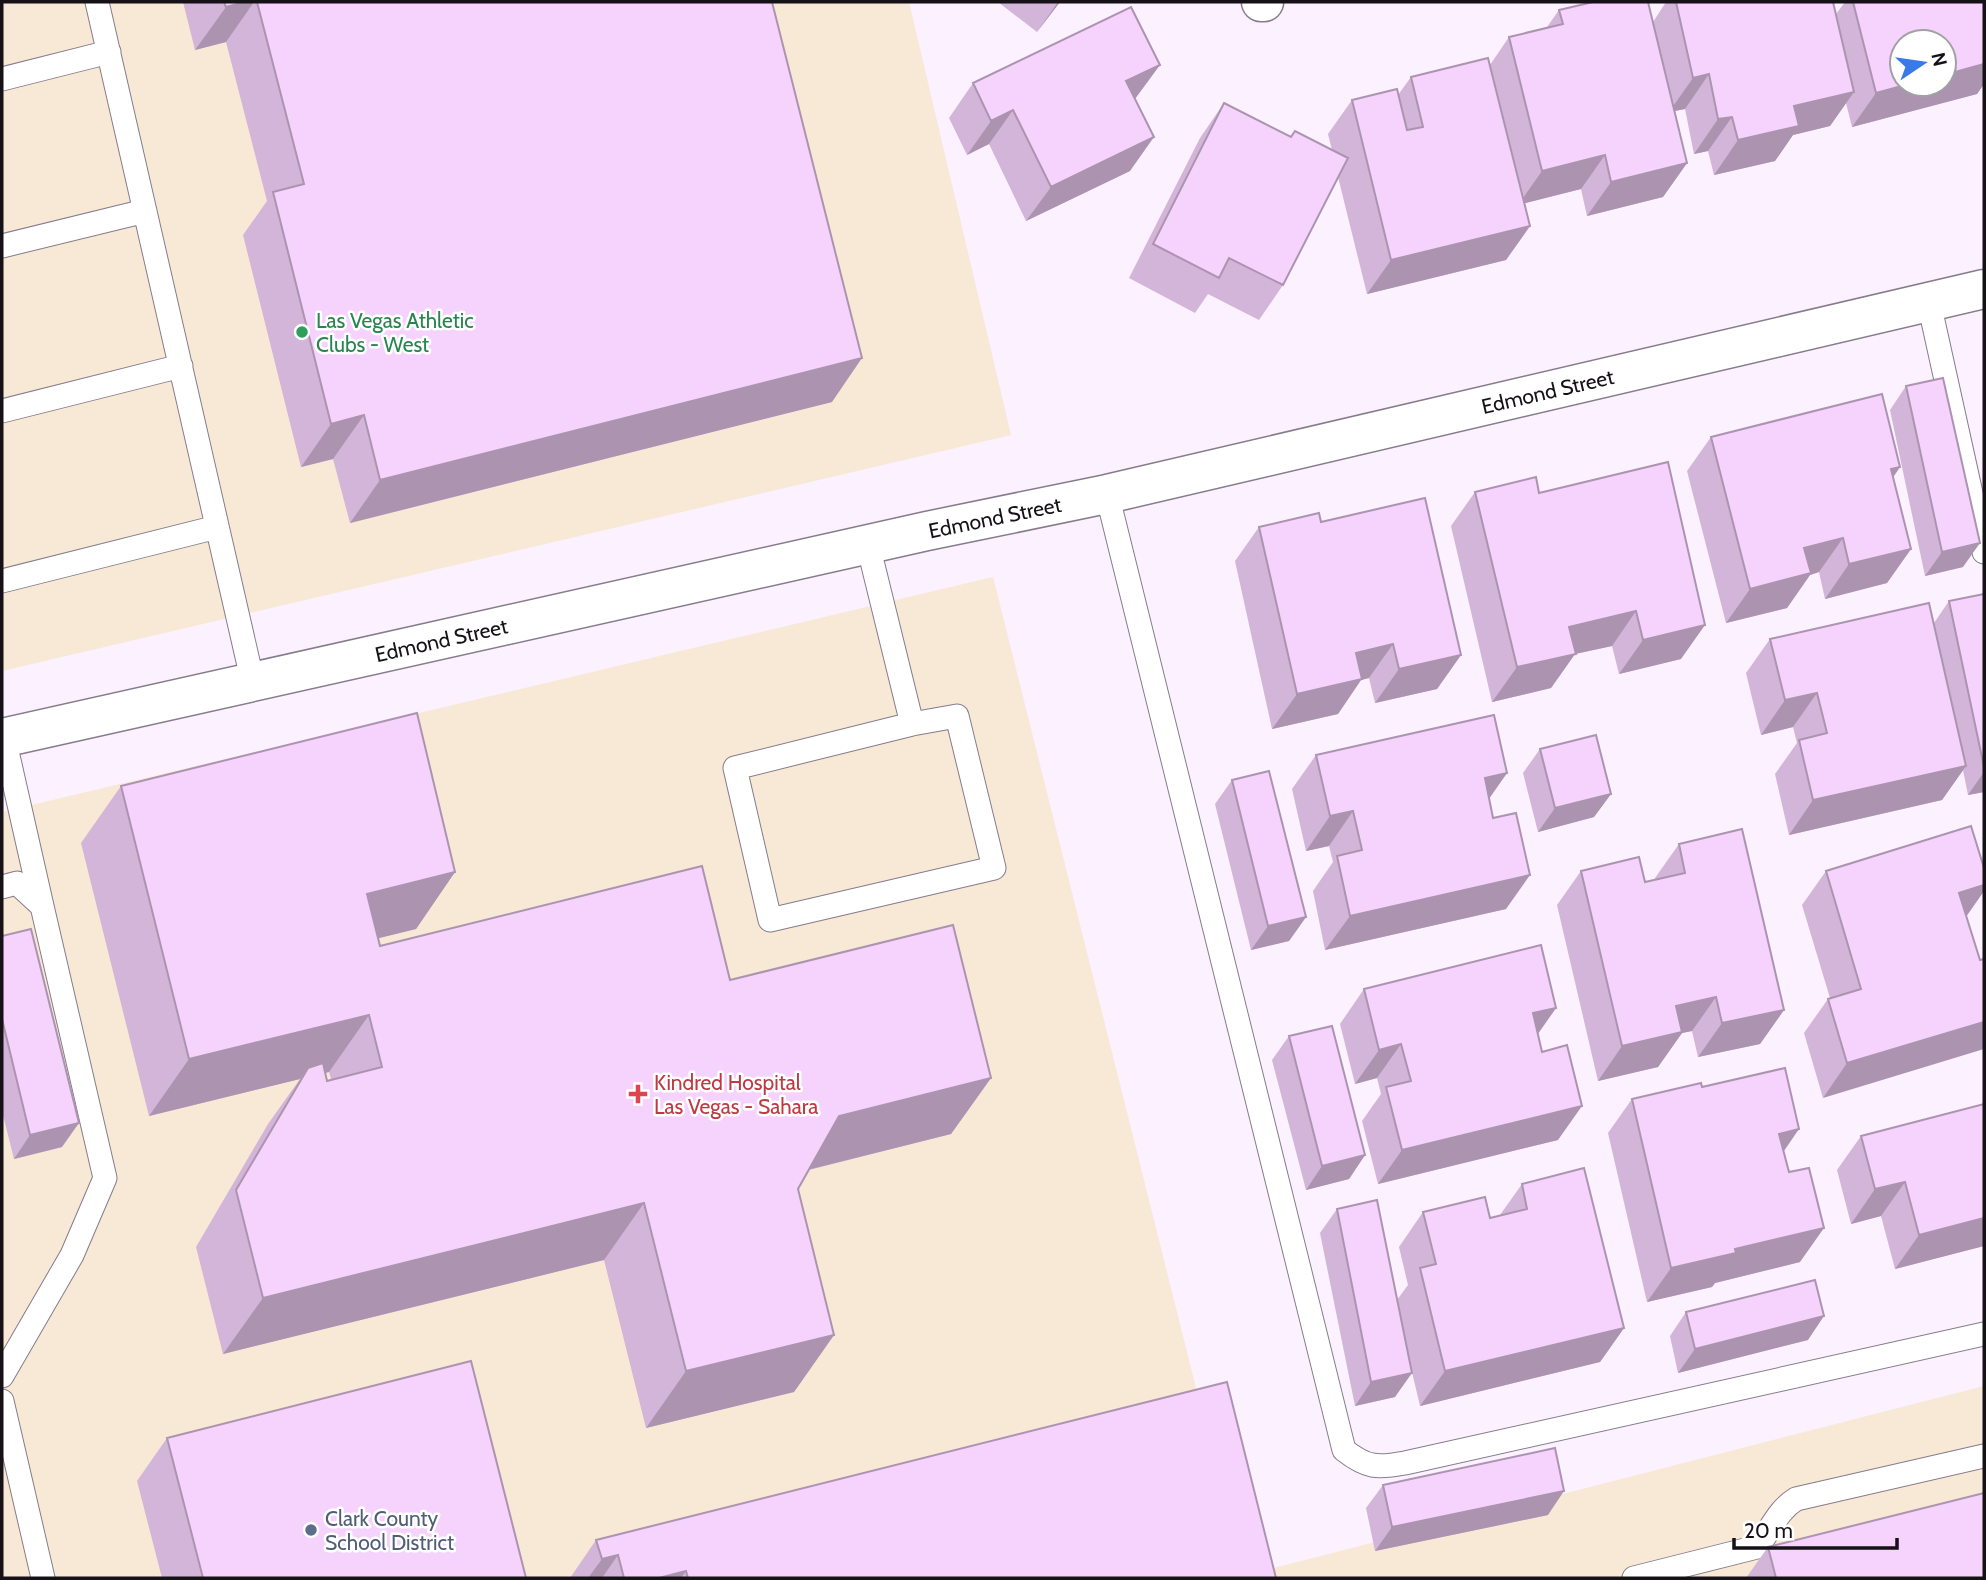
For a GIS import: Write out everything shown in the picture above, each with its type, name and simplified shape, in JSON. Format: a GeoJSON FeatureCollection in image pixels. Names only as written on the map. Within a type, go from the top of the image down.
{"type":"FeatureCollection","features":[{"type":"Feature","properties":{"kind":"street","name":"Edmond Street"},"geometry":{"type":"LineString","coordinates":[[3,738],[868,545],[1107,495],[1984,289]]}},
{"type":"Feature","properties":{"kind":"lane"},"geometry":{"type":"LineString","coordinates":[[97,2],[253,683]]}},
{"type":"Feature","properties":{"kind":"lane"},"geometry":{"type":"LineString","coordinates":[[2,79],[108,52]]}},
{"type":"Feature","properties":{"kind":"lane"},"geometry":{"type":"LineString","coordinates":[[2,246],[145,211]]}},
{"type":"Feature","properties":{"kind":"lane"},"geometry":{"type":"LineString","coordinates":[[1929,303],[1984,552]]}},
{"type":"Feature","properties":{"kind":"lane"},"geometry":{"type":"LineString","coordinates":[[2,411],[181,366]]}},
{"type":"Feature","properties":{"kind":"lane"},"geometry":{"type":"LineString","coordinates":[[1107,495],[1344,1450],[1357,1460],[1377,1468],[1405,1463],[1984,1334]]}},
{"type":"Feature","properties":{"kind":"lane"},"geometry":{"type":"LineString","coordinates":[[2,581],[217,527]]}},
{"type":"Feature","properties":{"kind":"lane"},"geometry":{"type":"LineString","coordinates":[[868,545],[912,724]]}},
{"type":"Feature","properties":{"kind":"lane"},"geometry":{"type":"LineString","coordinates":[[957,716],[994,868],[771,920],[734,768],[912,724],[957,716]]}},
{"type":"Feature","properties":{"kind":"lane"},"geometry":{"type":"LineString","coordinates":[[2,1376],[72,1255],[105,1178],[3,738]]}},
{"type":"Feature","properties":{"kind":"lane"},"geometry":{"type":"LineString","coordinates":[[2,887],[17,883],[42,906]]}},
{"type":"Feature","properties":{"kind":"lane"},"geometry":{"type":"LineString","coordinates":[[2,1401],[43,1578]]}},
{"type":"Feature","properties":{"kind":"lane"},"geometry":{"type":"LineString","coordinates":[[1634,1578],[1757,1547],[1784,1507],[1796,1499],[1984,1457]]}},
{"type":"Feature","properties":{"kind":"shaded area"},"geometry":{"type":"Polygon","coordinates":[[[2,2],[909,2],[1011,435],[2,671],[2,2]]]}},
{"type":"Feature","properties":{"kind":"shaded area","name":"Clark County School District"},"geometry":{"type":"Polygon","coordinates":[[[993,577],[1243,1576],[1984,1386],[1984,1578],[2,1578],[2,812],[993,577]]]}},
{"type":"Feature","properties":{"kind":"building"},"geometry":{"type":"Polygon","coordinates":[[[224,2],[245,2],[226,7],[224,2]]]}},
{"type":"Feature","properties":{"kind":"building"},"geometry":{"type":"Polygon","coordinates":[[[257,2],[772,2],[862,358],[380,480],[364,415],[331,424],[273,192],[304,184],[257,2]]]}},
{"type":"Feature","properties":{"kind":"building"},"geometry":{"type":"Polygon","coordinates":[[[1593,2],[1648,2],[1687,163],[1611,182],[1605,155],[1542,171],[1509,37],[1563,24],[1559,10],[1593,2]]]}},
{"type":"Feature","properties":{"kind":"building"},"geometry":{"type":"Polygon","coordinates":[[[1676,2],[1833,2],[1854,92],[1794,106],[1799,126],[1738,140],[1732,117],[1718,119],[1709,74],[1693,78],[1676,2]]]}},
{"type":"Feature","properties":{"kind":"building"},"geometry":{"type":"Polygon","coordinates":[[[1853,2],[1984,2],[1984,64],[1958,71],[1958,28],[1888,28],[1888,90],[1876,93],[1853,2]]]}},
{"type":"Feature","properties":{"kind":"building"},"geometry":{"type":"Polygon","coordinates":[[[1131,7],[1160,65],[1126,81],[1154,137],[1051,187],[1013,110],[991,121],[973,83],[1131,7]]]}},
{"type":"Feature","properties":{"kind":"building"},"geometry":{"type":"Polygon","coordinates":[[[1488,58],[1530,226],[1391,260],[1352,100],[1397,89],[1407,130],[1423,127],[1411,77],[1488,58]]]}},
{"type":"Feature","properties":{"kind":"building"},"geometry":{"type":"Polygon","coordinates":[[[1224,103],[1291,137],[1295,131],[1348,158],[1283,285],[1229,258],[1219,278],[1153,244],[1224,103]]]}},
{"type":"Feature","properties":{"kind":"building"},"geometry":{"type":"Polygon","coordinates":[[[1943,378],[1980,543],[1942,552],[1906,386],[1943,378]]]}},
{"type":"Feature","properties":{"kind":"building"},"geometry":{"type":"Polygon","coordinates":[[[1882,394],[1900,467],[1891,469],[1911,549],[1849,564],[1843,538],[1804,548],[1811,573],[1750,589],[1711,437],[1882,394]]]}},
{"type":"Feature","properties":{"kind":"building"},"geometry":{"type":"Polygon","coordinates":[[[1668,462],[1705,625],[1643,640],[1636,611],[1569,627],[1576,654],[1517,667],[1475,492],[1536,477],[1539,493],[1668,462]]]}},
{"type":"Feature","properties":{"kind":"building"},"geometry":{"type":"Polygon","coordinates":[[[1425,498],[1461,655],[1399,669],[1393,644],[1356,653],[1362,679],[1297,694],[1259,527],[1319,513],[1321,522],[1425,498]]]}},
{"type":"Feature","properties":{"kind":"building"},"geometry":{"type":"Polygon","coordinates":[[[1984,594],[1984,767],[1949,601],[1984,594]]]}},
{"type":"Feature","properties":{"kind":"building"},"geometry":{"type":"Polygon","coordinates":[[[1929,603],[1966,766],[1813,800],[1799,740],[1827,733],[1817,693],[1785,700],[1770,639],[1929,603]]]}},
{"type":"Feature","properties":{"kind":"building","name":"Kindred Hospital Las Vegas - Sahara"},"geometry":{"type":"Polygon","coordinates":[[[417,713],[455,872],[367,894],[380,946],[702,866],[730,980],[953,925],[991,1078],[839,1116],[798,1189],[834,1335],[686,1371],[644,1203],[263,1298],[236,1190],[308,1068],[323,1063],[327,1081],[382,1067],[369,1015],[189,1059],[121,786],[417,713]]]}},
{"type":"Feature","properties":{"kind":"building"},"geometry":{"type":"Polygon","coordinates":[[[1494,715],[1507,773],[1485,778],[1493,818],[1516,813],[1530,875],[1350,916],[1337,856],[1362,850],[1353,811],[1330,816],[1316,755],[1494,715]]]}},
{"type":"Feature","properties":{"kind":"building"},"geometry":{"type":"Polygon","coordinates":[[[1596,735],[1611,794],[1555,808],[1540,749],[1596,735]]]}},
{"type":"Feature","properties":{"kind":"building"},"geometry":{"type":"Polygon","coordinates":[[[1269,771],[1306,917],[1268,926],[1232,780],[1269,771]]]}},
{"type":"Feature","properties":{"kind":"building"},"geometry":{"type":"Polygon","coordinates":[[[1971,826],[1984,868],[1984,885],[1959,893],[1980,960],[1984,959],[1984,1022],[1847,1063],[1828,999],[1861,989],[1826,871],[1971,826]]]}},
{"type":"Feature","properties":{"kind":"building"},"geometry":{"type":"Polygon","coordinates":[[[1742,829],[1784,1010],[1722,1023],[1716,997],[1676,1006],[1682,1032],[1622,1046],[1581,871],[1639,857],[1645,882],[1685,873],[1679,844],[1742,829]]]}},
{"type":"Feature","properties":{"kind":"building"},"geometry":{"type":"Polygon","coordinates":[[[31,929],[79,1123],[30,1135],[2,1019],[2,936],[31,929]]]}},
{"type":"Feature","properties":{"kind":"building"},"geometry":{"type":"Polygon","coordinates":[[[1541,945],[1556,1008],[1533,1013],[1542,1052],[1567,1045],[1582,1106],[1402,1150],[1386,1087],[1411,1081],[1401,1044],[1379,1050],[1364,989],[1541,945]]]}},
{"type":"Feature","properties":{"kind":"building"},"geometry":{"type":"Polygon","coordinates":[[[1332,1026],[1365,1155],[1322,1166],[1289,1036],[1332,1026]]]}},
{"type":"Feature","properties":{"kind":"building"},"geometry":{"type":"Polygon","coordinates":[[[1785,1068],[1799,1129],[1779,1134],[1789,1172],[1809,1168],[1824,1228],[1735,1249],[1736,1253],[1671,1268],[1632,1099],[1701,1083],[1702,1087],[1785,1068]]]}},
{"type":"Feature","properties":{"kind":"building"},"geometry":{"type":"Polygon","coordinates":[[[1984,1104],[1984,1218],[1919,1235],[1905,1182],[1875,1189],[1861,1136],[1984,1104]]]}},
{"type":"Feature","properties":{"kind":"building"},"geometry":{"type":"Polygon","coordinates":[[[1584,1168],[1624,1328],[1445,1371],[1420,1268],[1436,1264],[1423,1212],[1485,1197],[1490,1218],[1527,1209],[1522,1184],[1584,1168]]]}},
{"type":"Feature","properties":{"kind":"building"},"geometry":{"type":"Polygon","coordinates":[[[1377,1200],[1412,1373],[1371,1382],[1337,1209],[1377,1200]]]}},
{"type":"Feature","properties":{"kind":"building"},"geometry":{"type":"Polygon","coordinates":[[[1815,1280],[1824,1316],[1695,1349],[1686,1312],[1815,1280]]]}},
{"type":"Feature","properties":{"kind":"building","name":"Clark County School District"},"geometry":{"type":"Polygon","coordinates":[[[471,1361],[526,1578],[203,1578],[167,1438],[471,1361]]]}},
{"type":"Feature","properties":{"kind":"building"},"geometry":{"type":"Polygon","coordinates":[[[1227,1382],[1276,1578],[688,1578],[686,1571],[659,1578],[624,1578],[618,1555],[602,1559],[596,1540],[1227,1382]]]}},
{"type":"Feature","properties":{"kind":"building"},"geometry":{"type":"Polygon","coordinates":[[[1555,1448],[1564,1491],[1392,1527],[1383,1485],[1555,1448]]]}},
{"type":"Feature","properties":{"kind":"building"},"geometry":{"type":"Polygon","coordinates":[[[1984,1493],[1984,1578],[1776,1578],[1768,1547],[1984,1493]]]}},
{"type":"Feature","properties":{"kind":"place","name":"Las Vegas Athletic Clubs - West"},"geometry":{"type":"Point","coordinates":[302,332]}},
{"type":"Feature","properties":{"kind":"place","name":"Kindred Hospital Las Vegas - Sahara"},"geometry":{"type":"Point","coordinates":[638,1094]}},
{"type":"Feature","properties":{"kind":"place","name":"Clark County School District"},"geometry":{"type":"Point","coordinates":[311,1530]}}]}
